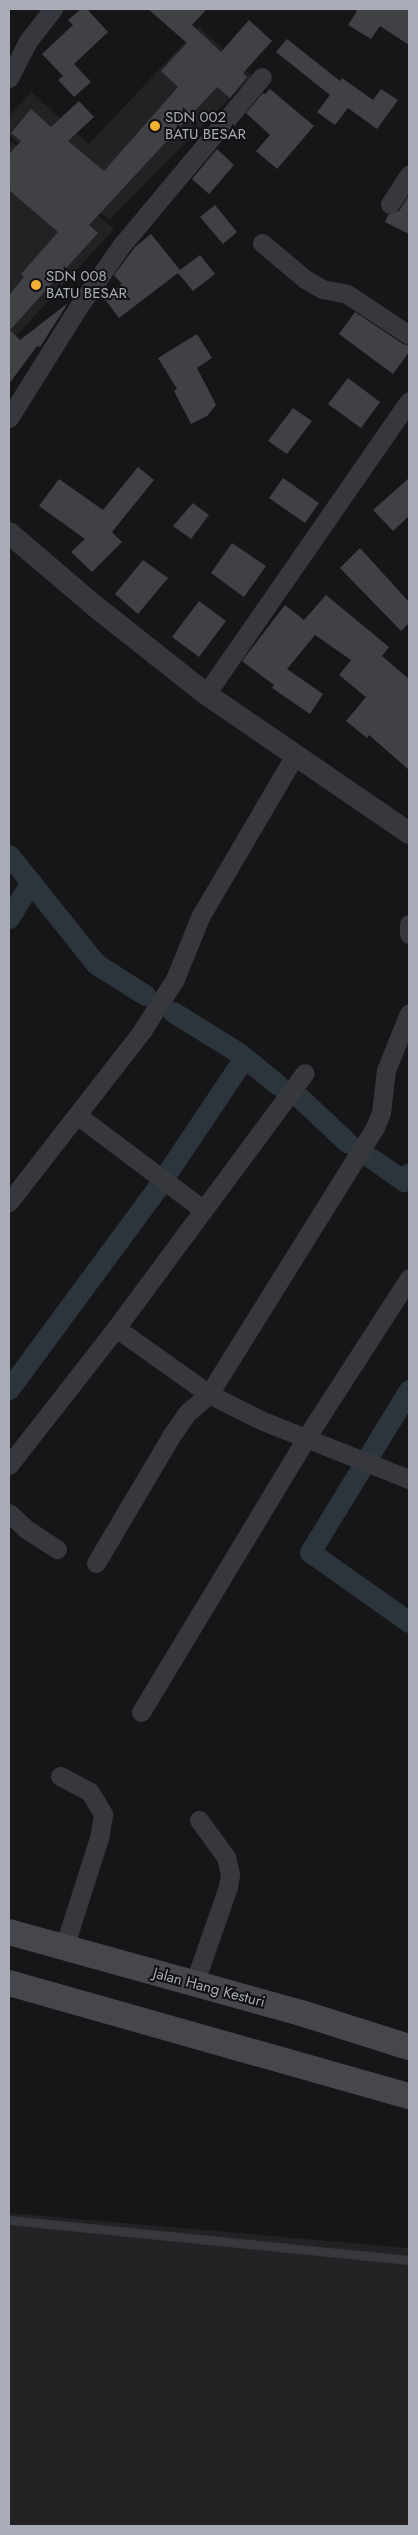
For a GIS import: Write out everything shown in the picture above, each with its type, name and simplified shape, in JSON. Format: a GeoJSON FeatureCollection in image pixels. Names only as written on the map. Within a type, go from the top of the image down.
{"type":"FeatureCollection","features":[{"type":"Feature","properties":{"kind":"main road","name":"Jalan Hang Kesturi"},"geometry":{"type":"LineString","coordinates":[[9,1932],[301,2013],[409,2047]]}},
{"type":"Feature","properties":{"kind":"main road"},"geometry":{"type":"LineString","coordinates":[[9,1983],[409,2096]]}},
{"type":"Feature","properties":{"kind":"street"},"geometry":{"type":"LineString","coordinates":[[9,78],[28,41],[53,9]]}},
{"type":"Feature","properties":{"kind":"street"},"geometry":{"type":"LineString","coordinates":[[9,418],[78,309],[121,246],[262,77]]}},
{"type":"Feature","properties":{"kind":"street"},"geometry":{"type":"LineString","coordinates":[[390,204],[409,175]]}},
{"type":"Feature","properties":{"kind":"street"},"geometry":{"type":"LineString","coordinates":[[262,243],[305,279],[322,289],[348,294],[409,336]]}},
{"type":"Feature","properties":{"kind":"street"},"geometry":{"type":"LineString","coordinates":[[206,694],[409,401]]}},
{"type":"Feature","properties":{"kind":"street"},"geometry":{"type":"LineString","coordinates":[[9,533],[96,607],[206,694],[409,833]]}},
{"type":"Feature","properties":{"kind":"street"},"geometry":{"type":"LineString","coordinates":[[9,1202],[142,1031],[175,978],[200,917],[295,754]]}},
{"type":"Feature","properties":{"kind":"street"},"geometry":{"type":"LineString","coordinates":[[409,924],[409,934]]}},
{"type":"Feature","properties":{"kind":"street"},"geometry":{"type":"LineString","coordinates":[[96,1563],[171,1436],[187,1414],[208,1394],[375,1126],[381,1113],[386,1070],[409,1013]]}},
{"type":"Feature","properties":{"kind":"street"},"geometry":{"type":"LineString","coordinates":[[9,1464],[116,1328],[305,1073]]}},
{"type":"Feature","properties":{"kind":"street"},"geometry":{"type":"LineString","coordinates":[[77,1115],[202,1210]]}},
{"type":"Feature","properties":{"kind":"street"},"geometry":{"type":"LineString","coordinates":[[141,1712],[306,1438],[409,1278]]}},
{"type":"Feature","properties":{"kind":"street"},"geometry":{"type":"LineString","coordinates":[[116,1328],[208,1394],[263,1422],[409,1480]]}},
{"type":"Feature","properties":{"kind":"street"},"geometry":{"type":"LineString","coordinates":[[9,1514],[26,1529],[57,1548]]}},
{"type":"Feature","properties":{"kind":"street"},"geometry":{"type":"LineString","coordinates":[[60,1776],[90,1792],[103,1814],[99,1838],[64,1948]]}},
{"type":"Feature","properties":{"kind":"street"},"geometry":{"type":"LineString","coordinates":[[194,1984],[228,1886],[230,1874],[226,1857],[198,1820]]}},
{"type":"Feature","properties":{"kind":"lane"},"geometry":{"type":"LineString","coordinates":[[9,2220],[409,2260]]}},
{"type":"Feature","properties":{"kind":"shaded area","name":"SDN 002 BATU BESAR"},"geometry":{"type":"Polygon","coordinates":[[[199,27],[252,76],[109,220],[9,135],[9,116],[31,92],[89,144],[199,27]]]}},
{"type":"Feature","properties":{"kind":"shaded area","name":"SDN 008 BATU BESAR"},"geometry":{"type":"Polygon","coordinates":[[[12,142],[114,229],[10,343],[9,146],[12,142]]]}},
{"type":"Feature","properties":{"kind":"shaded area"},"geometry":{"type":"Polygon","coordinates":[[[9,2213],[409,2248],[409,2526],[9,2526],[9,2213]]]}},
{"type":"Feature","properties":{"kind":"building"},"geometry":{"type":"Polygon","coordinates":[[[81,9],[87,9],[108,32],[74,64],[91,82],[74,97],[58,80],[63,76],[42,54],[73,25],[68,20],[81,9]]]}},
{"type":"Feature","properties":{"kind":"building"},"geometry":{"type":"Polygon","coordinates":[[[148,9],[207,9],[192,25],[221,52],[249,20],[272,41],[243,73],[247,77],[230,98],[217,87],[89,225],[98,233],[10,330],[20,340],[68,303],[40,347],[37,346],[9,384],[9,295],[24,277],[21,274],[58,232],[9,190],[9,154],[21,141],[11,133],[31,109],[51,127],[79,101],[94,117],[68,141],[104,171],[178,87],[161,71],[187,43],[148,9]]]}},
{"type":"Feature","properties":{"kind":"building"},"geometry":{"type":"Polygon","coordinates":[[[354,9],[409,9],[409,45],[380,26],[371,39],[348,25],[357,11],[354,9]]]}},
{"type":"Feature","properties":{"kind":"building"},"geometry":{"type":"Polygon","coordinates":[[[287,39],[340,81],[342,78],[373,100],[381,89],[398,100],[377,129],[348,108],[335,125],[317,112],[330,95],[276,52],[287,39]]]}},
{"type":"Feature","properties":{"kind":"building"},"geometry":{"type":"Polygon","coordinates":[[[270,89],[314,126],[277,169],[256,151],[270,135],[246,113],[263,93],[265,94],[270,89]]]}},
{"type":"Feature","properties":{"kind":"building"},"geometry":{"type":"Polygon","coordinates":[[[217,149],[234,165],[209,194],[192,179],[217,149]]]}},
{"type":"Feature","properties":{"kind":"building"},"geometry":{"type":"Polygon","coordinates":[[[409,195],[409,234],[385,222],[388,215],[399,211],[409,195]]]}},
{"type":"Feature","properties":{"kind":"building"},"geometry":{"type":"Polygon","coordinates":[[[215,205],[237,232],[223,244],[200,217],[215,205]]]}},
{"type":"Feature","properties":{"kind":"building"},"geometry":{"type":"Polygon","coordinates":[[[151,234],[180,270],[200,255],[215,274],[193,291],[178,273],[119,318],[104,298],[122,284],[114,275],[135,247],[151,234]]]}},
{"type":"Feature","properties":{"kind":"building"},"geometry":{"type":"Polygon","coordinates":[[[355,312],[403,344],[409,346],[409,352],[393,374],[339,334],[355,312]]]}},
{"type":"Feature","properties":{"kind":"building"},"geometry":{"type":"Polygon","coordinates":[[[197,334],[212,358],[197,368],[216,405],[207,416],[191,424],[174,391],[177,389],[158,358],[197,334]]]}},
{"type":"Feature","properties":{"kind":"building"},"geometry":{"type":"Polygon","coordinates":[[[348,378],[380,402],[361,428],[328,404],[348,378]]]}},
{"type":"Feature","properties":{"kind":"building"},"geometry":{"type":"Polygon","coordinates":[[[293,408],[312,421],[287,454],[268,441],[293,408]]]}},
{"type":"Feature","properties":{"kind":"building"},"geometry":{"type":"Polygon","coordinates":[[[138,467],[154,480],[112,532],[122,542],[92,572],[71,552],[85,539],[39,506],[59,479],[103,510],[138,467]]]}},
{"type":"Feature","properties":{"kind":"building"},"geometry":{"type":"Polygon","coordinates":[[[283,478],[319,503],[305,523],[269,498],[283,478]]]}},
{"type":"Feature","properties":{"kind":"building"},"geometry":{"type":"Polygon","coordinates":[[[409,478],[409,516],[393,531],[373,510],[409,478]]]}},
{"type":"Feature","properties":{"kind":"building"},"geometry":{"type":"Polygon","coordinates":[[[193,503],[209,515],[191,539],[173,526],[193,503]]]}},
{"type":"Feature","properties":{"kind":"building"},"geometry":{"type":"Polygon","coordinates":[[[232,543],[266,566],[244,597],[211,573],[232,543]]]}},
{"type":"Feature","properties":{"kind":"building"},"geometry":{"type":"Polygon","coordinates":[[[360,548],[409,602],[409,623],[401,631],[340,568],[360,548]]]}},
{"type":"Feature","properties":{"kind":"building"},"geometry":{"type":"Polygon","coordinates":[[[143,560],[168,578],[138,614],[115,594],[143,560]]]}},
{"type":"Feature","properties":{"kind":"building"},"geometry":{"type":"Polygon","coordinates":[[[326,595],[389,647],[382,656],[409,679],[409,770],[369,735],[367,738],[346,721],[366,697],[339,675],[351,660],[315,635],[287,669],[323,694],[310,714],[272,688],[274,685],[242,661],[285,605],[304,620],[326,595]]]}},
{"type":"Feature","properties":{"kind":"building"},"geometry":{"type":"Polygon","coordinates":[[[199,601],[226,621],[199,657],[172,637],[199,601]]]}},
{"type":"Feature","properties":{"kind":"waterway"},"geometry":{"type":"LineString","coordinates":[[9,855],[96,964],[145,995]]}},
{"type":"Feature","properties":{"kind":"waterway"},"geometry":{"type":"LineString","coordinates":[[9,918],[31,882]]}},
{"type":"Feature","properties":{"kind":"waterway"},"geometry":{"type":"LineString","coordinates":[[173,1012],[239,1053],[278,1085]]}},
{"type":"Feature","properties":{"kind":"waterway"},"geometry":{"type":"LineString","coordinates":[[169,1170],[244,1058]]}},
{"type":"Feature","properties":{"kind":"waterway"},"geometry":{"type":"LineString","coordinates":[[299,1097],[348,1143]]}},
{"type":"Feature","properties":{"kind":"waterway"},"geometry":{"type":"LineString","coordinates":[[371,1158],[404,1181],[409,1173]]}},
{"type":"Feature","properties":{"kind":"waterway"},"geometry":{"type":"LineString","coordinates":[[9,1389],[157,1188]]}},
{"type":"Feature","properties":{"kind":"waterway"},"geometry":{"type":"LineString","coordinates":[[409,1390],[310,1552],[409,1622]]}},
{"type":"Feature","properties":{"kind":"place","name":"SDN 002 BATU BESAR"},"geometry":{"type":"Point","coordinates":[155,126]}},
{"type":"Feature","properties":{"kind":"place","name":"SDN 008 BATU BESAR"},"geometry":{"type":"Point","coordinates":[36,285]}}]}
